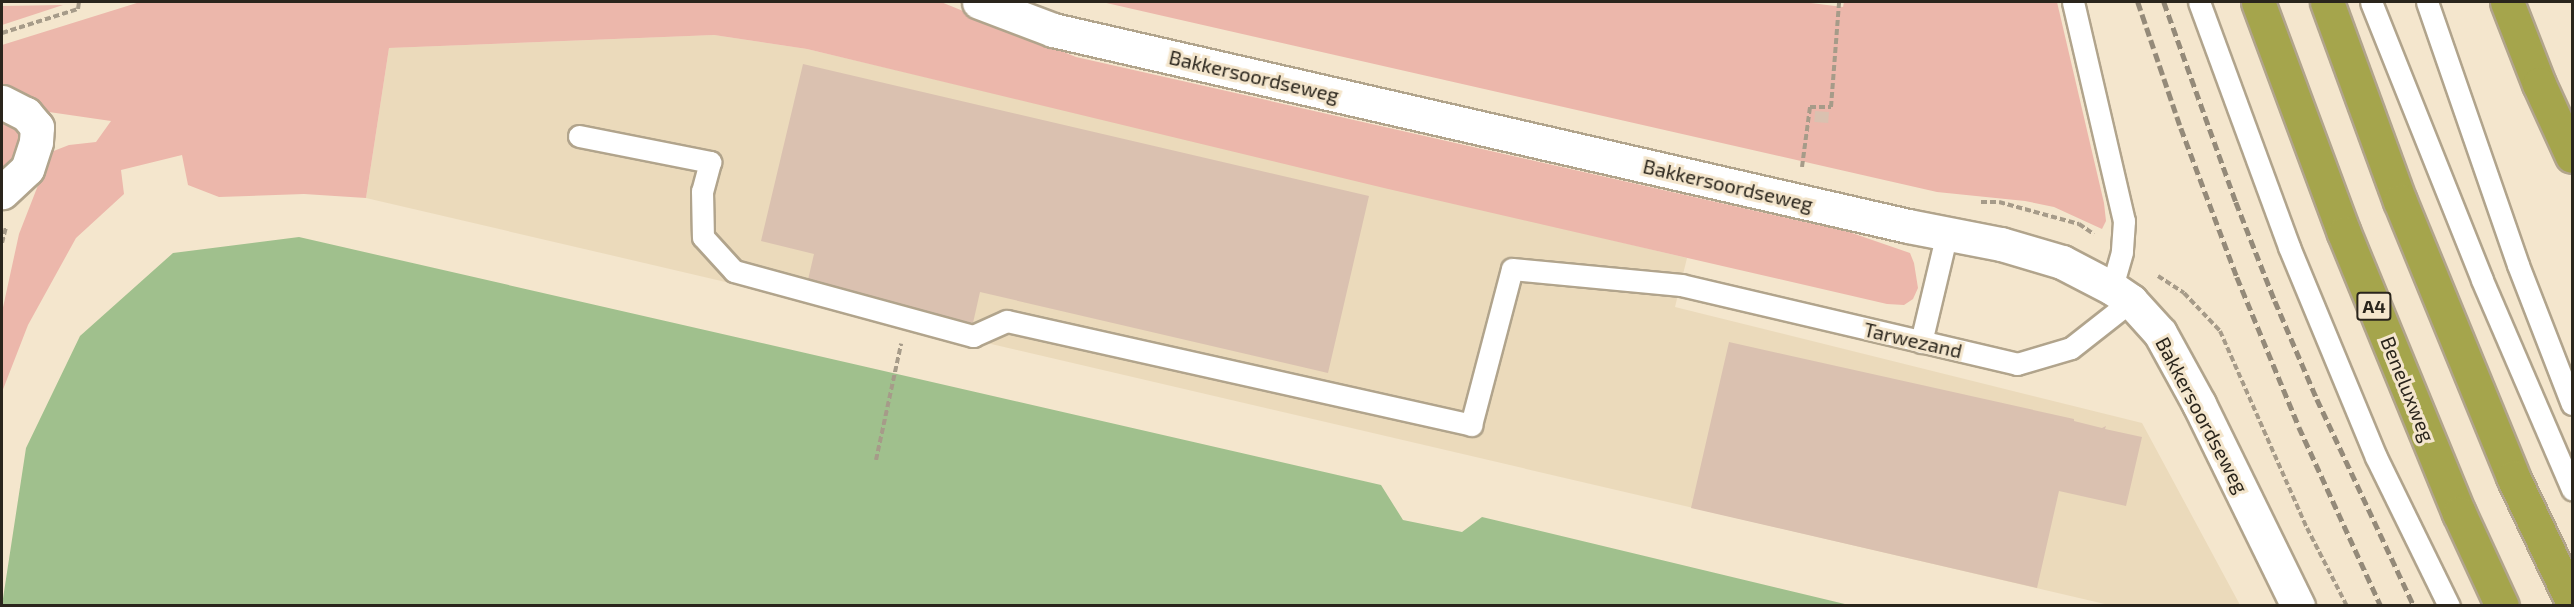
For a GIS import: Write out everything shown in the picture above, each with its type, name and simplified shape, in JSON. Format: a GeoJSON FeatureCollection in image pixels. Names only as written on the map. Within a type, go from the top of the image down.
{"type":"FeatureCollection","features":[{"type":"Feature","properties":{"kind":"highway","name":"Beneluxweg"},"geometry":{"type":"LineString","coordinates":[[2258,2],[2348,244],[2459,513],[2502,606]]}},
{"type":"Feature","properties":{"kind":"highway"},"geometry":{"type":"LineString","coordinates":[[2327,2],[2400,201],[2513,477],[2572,601]]}},
{"type":"Feature","properties":{"kind":"highway"},"geometry":{"type":"LineString","coordinates":[[2507,2],[2539,84],[2572,156]]}},
{"type":"Feature","properties":{"kind":"street","name":"Bakkersoordseweg"},"geometry":{"type":"LineString","coordinates":[[979,2],[1053,30],[1896,224],[2001,244],[2062,262],[2122,294],[2160,333],[2199,404],[2298,606]]}},
{"type":"Feature","properties":{"kind":"street"},"geometry":{"type":"LineString","coordinates":[[2,102],[26,114],[37,127],[36,142],[27,170],[2,192]]}},
{"type":"Feature","properties":{"kind":"lane"},"geometry":{"type":"LineString","coordinates":[[2073,2],[2124,221],[2122,294]]}},
{"type":"Feature","properties":{"kind":"lane"},"geometry":{"type":"LineString","coordinates":[[2199,2],[2298,269],[2376,457],[2449,606]]}},
{"type":"Feature","properties":{"kind":"lane"},"geometry":{"type":"LineString","coordinates":[[2372,2],[2482,280],[2572,489]]}},
{"type":"Feature","properties":{"kind":"lane"},"geometry":{"type":"LineString","coordinates":[[2427,2],[2518,265],[2572,404]]}},
{"type":"Feature","properties":{"kind":"lane","name":"Tarwezand"},"geometry":{"type":"LineString","coordinates":[[579,136],[710,162],[702,191],[703,237],[734,271],[973,336],[1007,321],[1471,425],[1512,269],[1681,285],[2017,364],[2071,348],[2122,294]]}},
{"type":"Feature","properties":{"kind":"lane"},"geometry":{"type":"LineString","coordinates":[[1921,342],[1947,233]]}},
{"type":"Feature","properties":{"kind":"path"},"geometry":{"type":"LineString","coordinates":[[2,33],[78,9],[79,2]]}},
{"type":"Feature","properties":{"kind":"path"},"geometry":{"type":"LineString","coordinates":[[1802,171],[1810,107],[1831,107],[1839,2]]}},
{"type":"Feature","properties":{"kind":"path"},"geometry":{"type":"LineString","coordinates":[[876,460],[904,332]]}},
{"type":"Feature","properties":{"kind":"shaded area"},"geometry":{"type":"Polygon","coordinates":[[[140,2],[941,2],[1076,57],[1849,232],[1910,253],[1918,288],[1913,299],[1904,305],[1887,304],[1384,188],[807,49],[714,35],[389,48],[366,198],[304,194],[219,197],[188,185],[182,155],[121,170],[124,194],[76,238],[28,325],[2,392],[2,312],[19,234],[51,152],[69,145],[96,142],[111,121],[49,112],[2,87],[2,45],[140,2]]]}},
{"type":"Feature","properties":{"kind":"shaded area"},"geometry":{"type":"Polygon","coordinates":[[[1102,2],[1803,2],[1843,7],[1844,2],[2057,2],[2104,203],[2106,221],[2102,229],[2054,207],[2025,201],[1937,192],[1102,2]]]}},
{"type":"Feature","properties":{"kind":"shaded area"},"geometry":{"type":"Polygon","coordinates":[[[63,5],[2,25],[2,6],[63,5]]]}},
{"type":"Feature","properties":{"kind":"shaded area"},"geometry":{"type":"Polygon","coordinates":[[[714,35],[807,49],[1687,258],[1675,307],[2142,423],[2240,605],[2109,605],[366,198],[389,48],[714,35]]]}},
{"type":"Feature","properties":{"kind":"shaded area"},"geometry":{"type":"Polygon","coordinates":[[[2,119],[24,132],[11,167],[2,172],[2,119]]]}},
{"type":"Feature","properties":{"kind":"shaded area"},"geometry":{"type":"Polygon","coordinates":[[[299,237],[1381,485],[1403,520],[1462,532],[1482,517],[1849,605],[2,605],[26,448],[80,336],[173,253],[299,237]]]}},
{"type":"Feature","properties":{"kind":"building"},"geometry":{"type":"Polygon","coordinates":[[[803,64],[1369,196],[1328,373],[980,292],[973,323],[807,284],[814,254],[761,241],[803,64]]]}},
{"type":"Feature","properties":{"kind":"building"},"geometry":{"type":"Polygon","coordinates":[[[1815,111],[1829,112],[1828,123],[1814,122],[1815,111]]]}},
{"type":"Feature","properties":{"kind":"building"},"geometry":{"type":"Polygon","coordinates":[[[1729,342],[2074,419],[2074,421],[2102,428],[2106,426],[2105,429],[2142,437],[2126,506],[2059,491],[2037,588],[1691,508],[1729,342]]]}},
{"type":"Feature","properties":{"kind":"railway"},"geometry":{"type":"LineString","coordinates":[[2138,2],[2181,128],[2237,277],[2299,427],[2381,606]]}},
{"type":"Feature","properties":{"kind":"railway"},"geometry":{"type":"LineString","coordinates":[[2164,2],[2236,202],[2275,301],[2317,399],[2414,606]]}}]}
